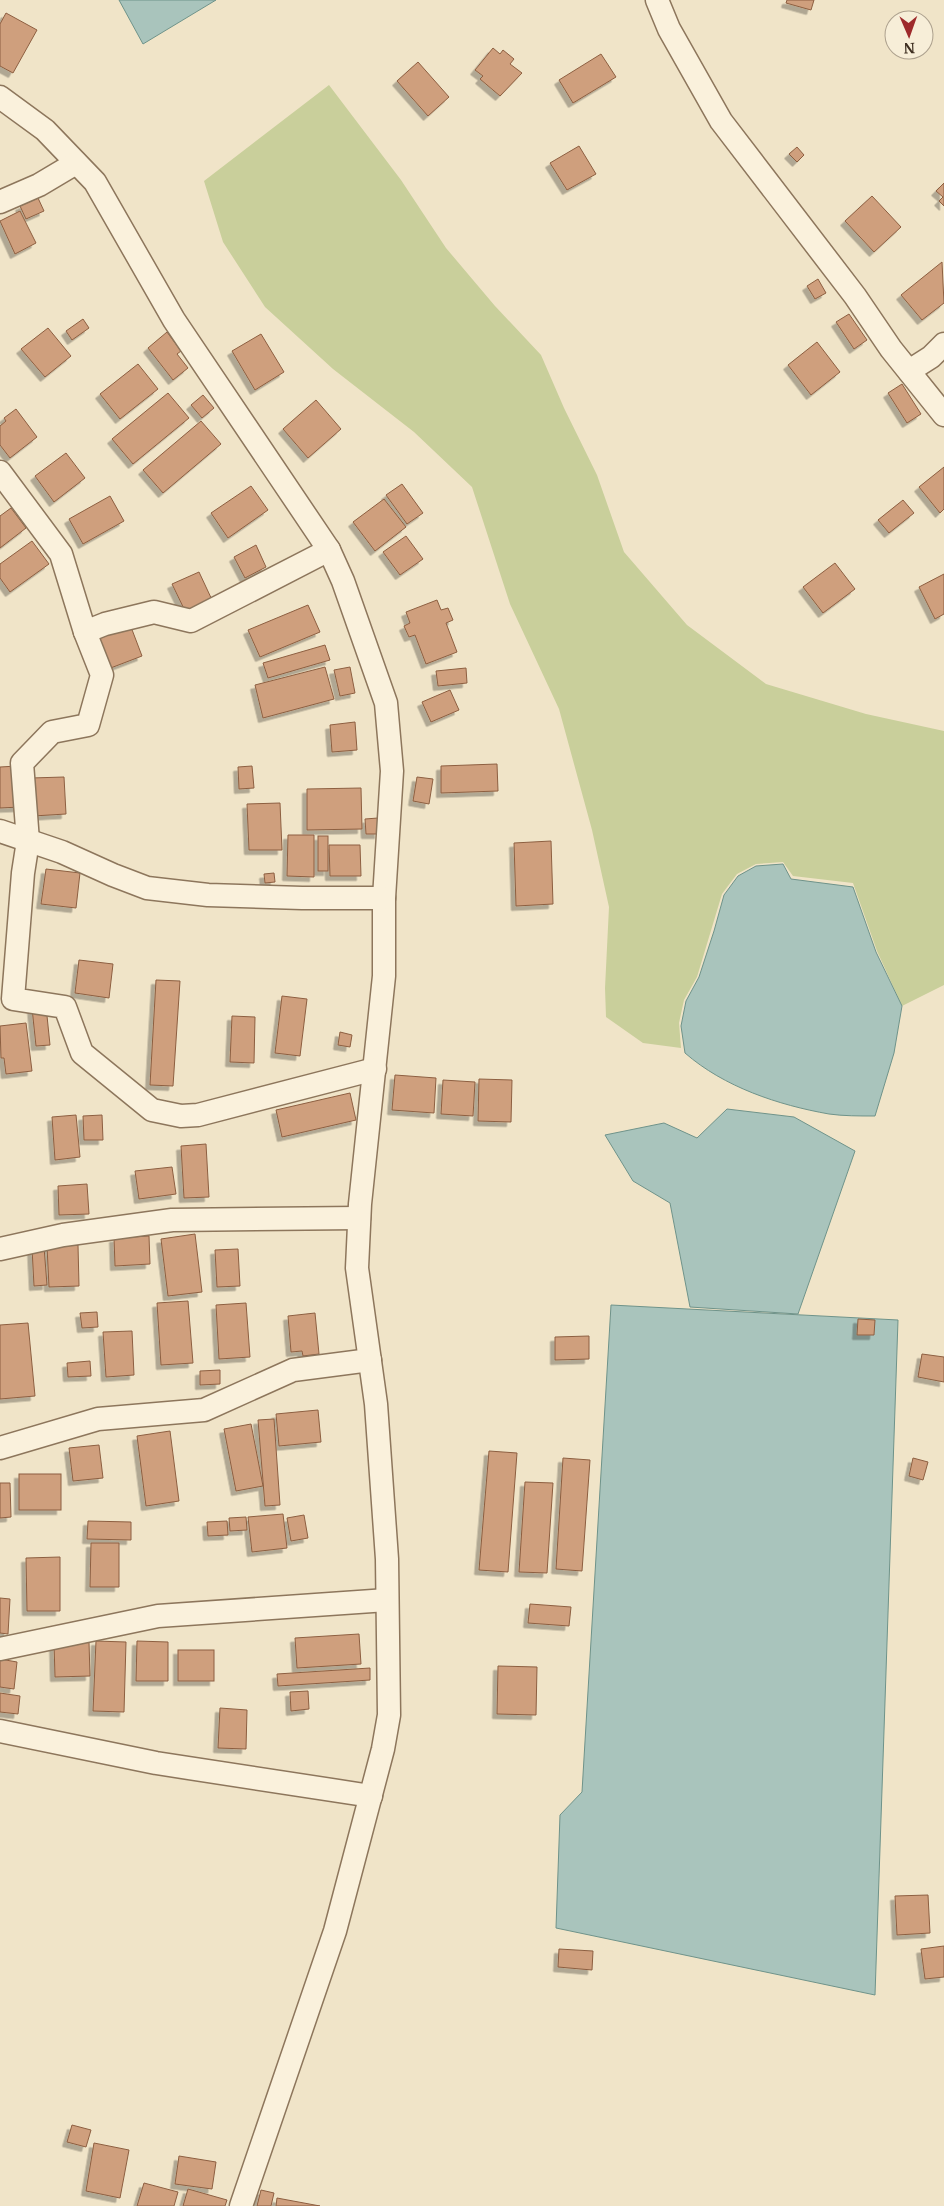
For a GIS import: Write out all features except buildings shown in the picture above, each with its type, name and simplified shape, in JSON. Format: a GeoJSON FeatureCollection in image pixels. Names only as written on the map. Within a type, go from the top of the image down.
{"type":"FeatureCollection","features":[{"type":"Feature","properties":{"kind":"street"},"geometry":{"type":"LineString","coordinates":[[657,0],[669,29],[721,121],[855,296],[909,372],[944,415]]}},
{"type":"Feature","properties":{"kind":"street"},"geometry":{"type":"LineString","coordinates":[[0,97],[45,130],[95,182],[174,320],[329,550],[343,581],[386,703],[392,771],[384,898],[384,976],[359,1218],[357,1268],[377,1413],[387,1559],[389,1714],[383,1749],[335,1931],[241,2206]]}},
{"type":"Feature","properties":{"kind":"street"},"geometry":{"type":"LineString","coordinates":[[0,202],[40,185],[76,163]]}},
{"type":"Feature","properties":{"kind":"street"},"geometry":{"type":"LineString","coordinates":[[909,372],[932,357],[944,344]]}},
{"type":"Feature","properties":{"kind":"street"},"geometry":{"type":"LineString","coordinates":[[0,472],[61,554],[85,632],[102,675],[88,725],[52,732],[22,763],[28,840],[23,873],[13,999],[65,1007],[82,1053],[152,1110],[180,1116],[198,1115],[375,1069]]}},
{"type":"Feature","properties":{"kind":"street"},"geometry":{"type":"LineString","coordinates":[[85,632],[105,624],[154,612],[192,621],[329,550]]}},
{"type":"Feature","properties":{"kind":"street"},"geometry":{"type":"LineString","coordinates":[[0,831],[62,852],[113,876],[147,888],[208,895],[384,898]]}},
{"type":"Feature","properties":{"kind":"street"},"geometry":{"type":"LineString","coordinates":[[0,1249],[63,1235],[172,1220],[359,1218]]}},
{"type":"Feature","properties":{"kind":"street"},"geometry":{"type":"LineString","coordinates":[[0,1448],[98,1419],[204,1410],[293,1370],[370,1360]]}},
{"type":"Feature","properties":{"kind":"street"},"geometry":{"type":"LineString","coordinates":[[0,1649],[158,1616],[387,1600]]}},
{"type":"Feature","properties":{"kind":"street"},"geometry":{"type":"LineString","coordinates":[[0,1731],[156,1763],[371,1796]]}},
{"type":"Feature","properties":{"kind":"green space"},"geometry":{"type":"Polygon","coordinates":[[[329,85],[401,180],[446,248],[495,306],[541,355],[564,408],[597,475],[624,552],[687,625],[766,684],[866,714],[944,731],[944,985],[902,1006],[877,951],[853,883],[793,876],[783,862],[756,864],[737,874],[722,894],[697,977],[684,1000],[679,1023],[681,1048],[643,1043],[606,1017],[605,988],[609,907],[592,830],[559,709],[510,604],[472,487],[414,432],[333,369],[265,307],[223,242],[204,181],[329,85]]]}},
{"type":"Feature","properties":{"kind":"water"},"geometry":{"type":"Polygon","coordinates":[[[119,0],[216,0],[143,44],[119,0]]]}},
{"type":"Feature","properties":{"kind":"water"},"geometry":{"type":"Polygon","coordinates":[[[783,864],[791,879],[853,887],[876,952],[902,1006],[894,1053],[875,1116],[829,1114],[771,1100],[717,1076],[685,1053],[681,1026],[686,1001],[699,977],[724,895],[738,876],[756,866],[783,864]]]}},
{"type":"Feature","properties":{"kind":"water"},"geometry":{"type":"Polygon","coordinates":[[[727,1109],[794,1117],[855,1151],[798,1314],[690,1307],[670,1203],[633,1181],[605,1135],[664,1123],[697,1138],[727,1109]]]}},
{"type":"Feature","properties":{"kind":"water"},"geometry":{"type":"Polygon","coordinates":[[[611,1305],[898,1320],[875,1995],[556,1928],[560,1815],[582,1792],[611,1305]]]}}]}
